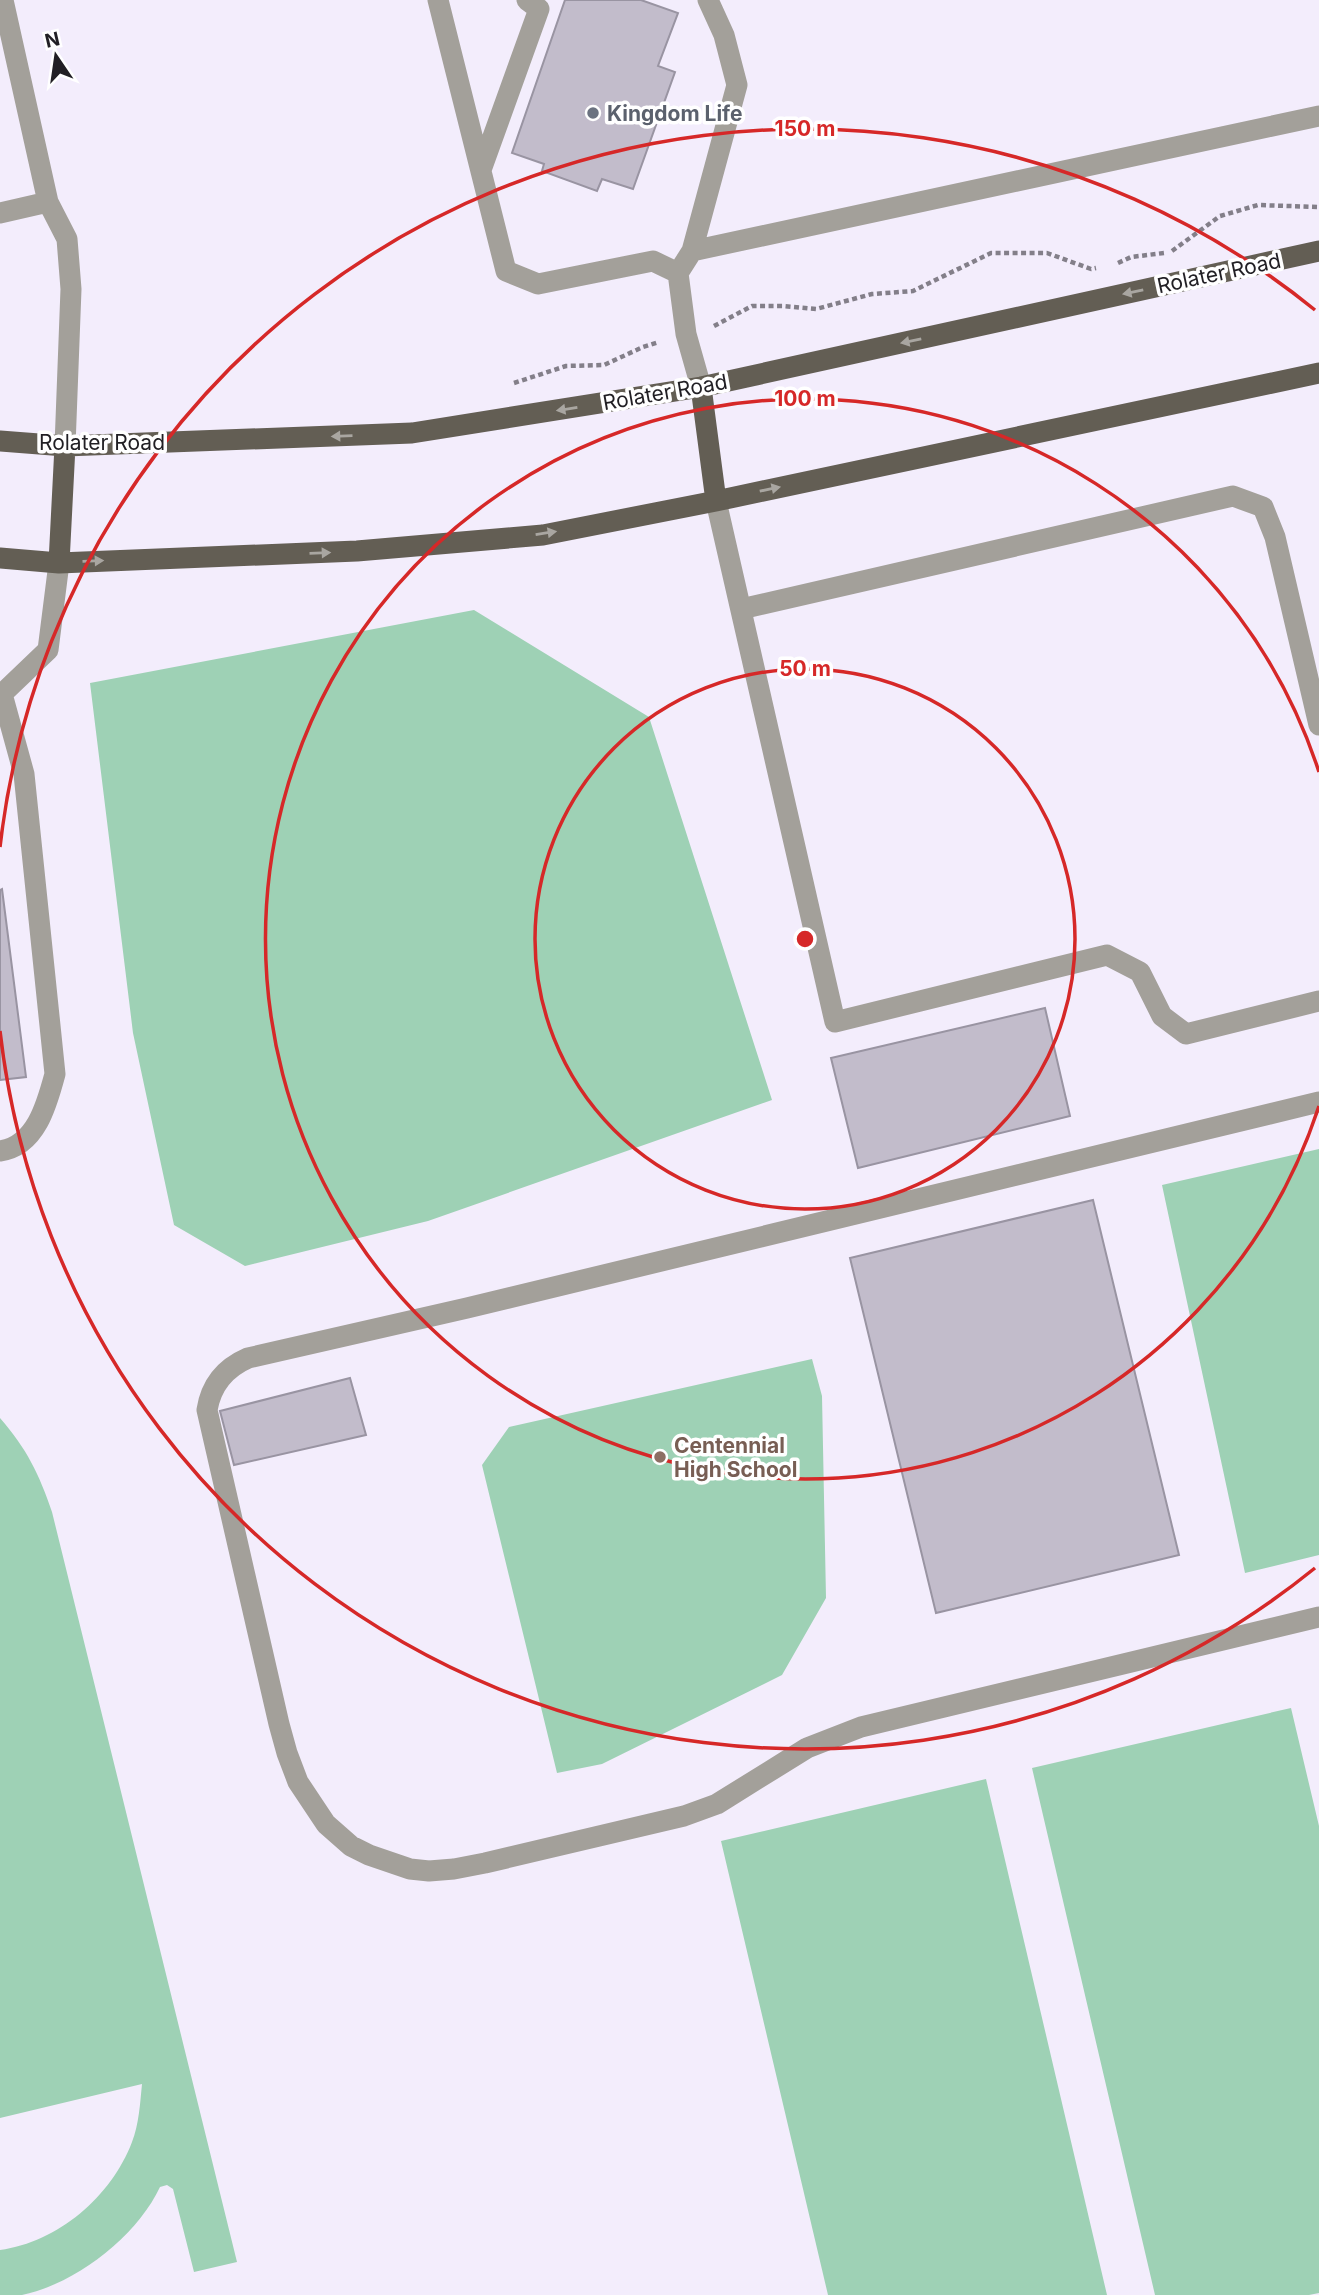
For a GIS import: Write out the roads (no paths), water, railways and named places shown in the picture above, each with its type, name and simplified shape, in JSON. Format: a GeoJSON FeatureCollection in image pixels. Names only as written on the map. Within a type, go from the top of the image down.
{"type":"FeatureCollection","features":[{"type":"Feature","properties":{"kind":"main road","name":"Rolater Road"},"geometry":{"type":"LineString","coordinates":[[0,441],[65,446],[412,433],[701,387],[1319,251]]}},
{"type":"Feature","properties":{"kind":"main road"},"geometry":{"type":"LineString","coordinates":[[0,558],[59,563],[357,551],[543,535],[1319,373]]}},
{"type":"Feature","properties":{"kind":"main road"},"geometry":{"type":"LineString","coordinates":[[701,387],[716,501]]}},
{"type":"Feature","properties":{"kind":"main road"},"geometry":{"type":"LineString","coordinates":[[59,563],[65,446]]}},
{"type":"Feature","properties":{"kind":"lane"},"geometry":{"type":"LineString","coordinates":[[3,0],[48,202],[67,239],[71,289],[65,446]]}},
{"type":"Feature","properties":{"kind":"lane"},"geometry":{"type":"LineString","coordinates":[[438,0],[506,271],[538,284],[653,261],[678,273]]}},
{"type":"Feature","properties":{"kind":"lane"},"geometry":{"type":"LineString","coordinates":[[481,170],[538,9],[527,0]]}},
{"type":"Feature","properties":{"kind":"lane"},"geometry":{"type":"LineString","coordinates":[[701,387],[686,334],[678,273],[692,251],[737,85],[724,35],[708,0]]}},
{"type":"Feature","properties":{"kind":"lane"},"geometry":{"type":"LineString","coordinates":[[692,251],[1319,116]]}},
{"type":"Feature","properties":{"kind":"lane"},"geometry":{"type":"LineString","coordinates":[[0,213],[48,202]]}},
{"type":"Feature","properties":{"kind":"lane"},"geometry":{"type":"LineString","coordinates":[[741,609],[1233,496],[1263,508],[1275,537],[1319,725]]}},
{"type":"Feature","properties":{"kind":"lane"},"geometry":{"type":"LineString","coordinates":[[716,501],[835,1023],[1107,955],[1140,972],[1162,1016],[1186,1034],[1319,1001]]}},
{"type":"Feature","properties":{"kind":"lane"},"geometry":{"type":"LineString","coordinates":[[0,1151],[29,1137],[47,1103],[55,1074],[24,774],[1,694],[48,650],[59,563]]}},
{"type":"Feature","properties":{"kind":"lane"},"geometry":{"type":"LineString","coordinates":[[1319,1102],[467,1308],[248,1358],[220,1376],[207,1410],[279,1724],[298,1782],[326,1824],[351,1846],[390,1864],[410,1869],[429,1871],[464,1867],[664,1822],[717,1804],[800,1752],[861,1727],[1319,1617]]}},
{"type":"Feature","properties":{"kind":"place","name":"Kingdom Life"},"geometry":{"type":"Point","coordinates":[593,113]}},
{"type":"Feature","properties":{"kind":"place","name":"Centennial High School"},"geometry":{"type":"Point","coordinates":[660,1457]}}]}
